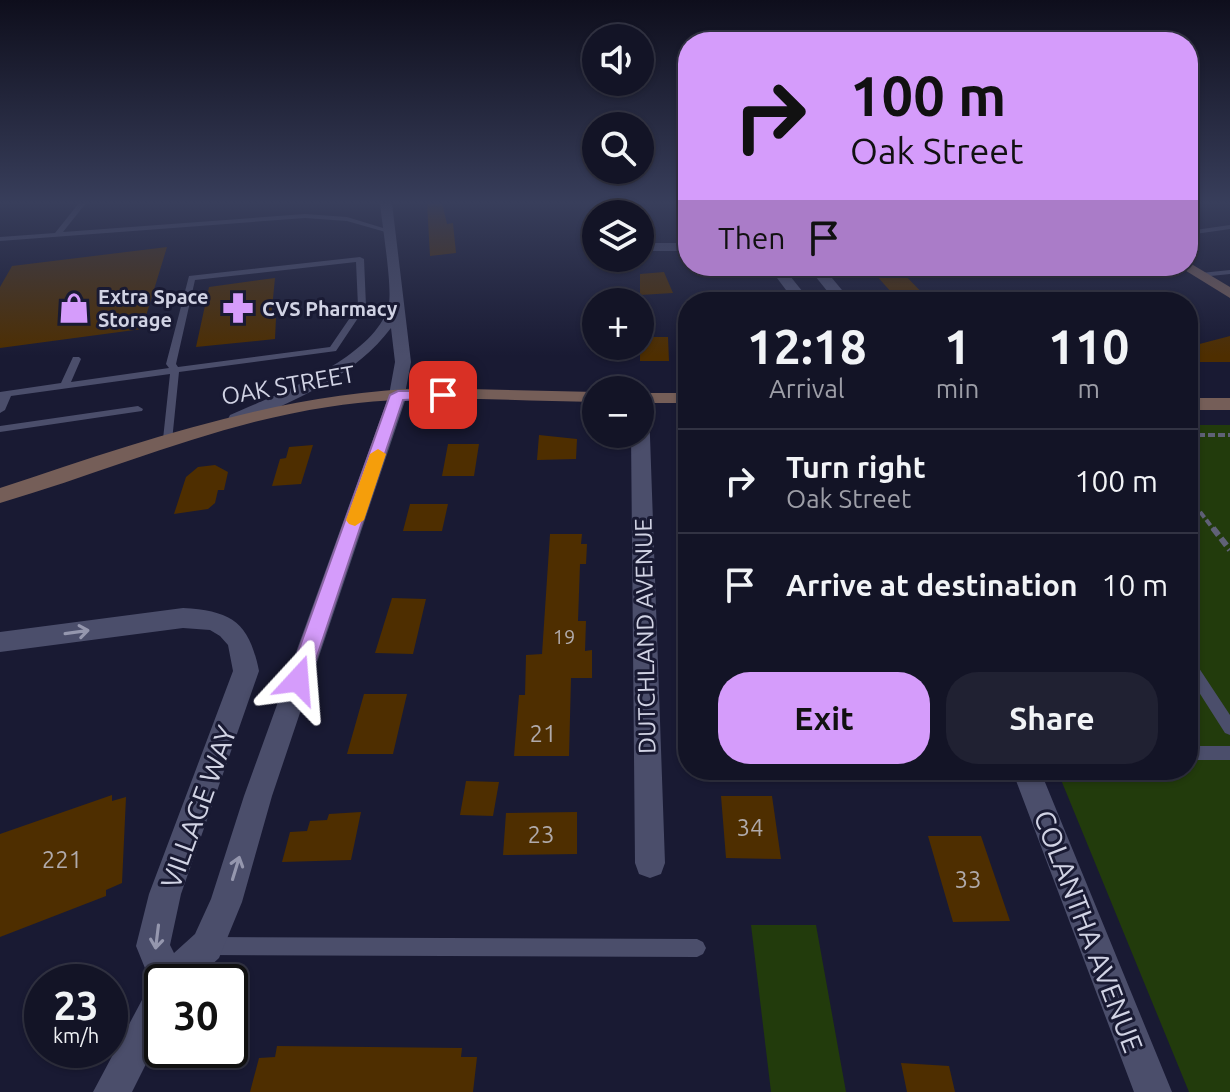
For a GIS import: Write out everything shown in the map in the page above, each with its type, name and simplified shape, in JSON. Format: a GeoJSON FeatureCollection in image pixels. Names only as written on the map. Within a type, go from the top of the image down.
{"type":"FeatureCollection","features":[{"type":"Feature","properties":{"kind":"main road"},"geometry":{"type":"LineString","coordinates":[[1198,273],[1230,294]]}},
{"type":"Feature","properties":{"kind":"main road","name":"OAK STREET"},"geometry":{"type":"LineString","coordinates":[[0,496],[237,419],[330,401],[398,395],[582,397]]}},
{"type":"Feature","properties":{"kind":"main road"},"geometry":{"type":"LineString","coordinates":[[654,398],[678,398]]}},
{"type":"Feature","properties":{"kind":"main road"},"geometry":{"type":"LineString","coordinates":[[1198,404],[1230,404]]}},
{"type":"Feature","properties":{"kind":"street"},"geometry":{"type":"LineString","coordinates":[[189,964],[207,946],[226,902],[258,796],[398,395],[403,362],[391,254]]}},
{"type":"Feature","properties":{"kind":"street"},"geometry":{"type":"LineString","coordinates":[[783,276],[795,292]]}},
{"type":"Feature","properties":{"kind":"street"},"geometry":{"type":"LineString","coordinates":[[822,276],[836,292]]}},
{"type":"Feature","properties":{"kind":"street"},"geometry":{"type":"LineString","coordinates":[[237,419],[350,363],[380,335],[396,304]]}},
{"type":"Feature","properties":{"kind":"street","name":"DUTCHLAND AVENUE"},"geometry":{"type":"LineString","coordinates":[[641,448],[650,863]]}},
{"type":"Feature","properties":{"kind":"street","name":"VILLAGE WAY"},"geometry":{"type":"LineString","coordinates":[[0,642],[183,618],[208,619],[227,625],[238,637],[246,671],[165,894],[153,946],[159,964]]}},
{"type":"Feature","properties":{"kind":"street","name":"COLANTHA AVENUE"},"geometry":{"type":"LineString","coordinates":[[1030,780],[1153,1092]]}},
{"type":"Feature","properties":{"kind":"street"},"geometry":{"type":"LineString","coordinates":[[112,1092],[144,1029]]}},
{"type":"Feature","properties":{"kind":"lane"},"geometry":{"type":"LineString","coordinates":[[0,410],[4,394],[65,385],[175,370],[333,349],[362,306],[360,259],[192,278],[171,364],[175,370],[168,439]]}},
{"type":"Feature","properties":{"kind":"lane"},"geometry":{"type":"LineString","coordinates":[[1198,270],[1230,272]]}},
{"type":"Feature","properties":{"kind":"lane"},"geometry":{"type":"LineString","coordinates":[[65,385],[76,359]]}},
{"type":"Feature","properties":{"kind":"lane"},"geometry":{"type":"LineString","coordinates":[[0,429],[138,409]]}},
{"type":"Feature","properties":{"kind":"lane"},"geometry":{"type":"LineString","coordinates":[[1198,678],[1230,728]]}},
{"type":"Feature","properties":{"kind":"lane"},"geometry":{"type":"LineString","coordinates":[[1198,753],[1230,753]]}},
{"type":"Feature","properties":{"kind":"lane"},"geometry":{"type":"LineString","coordinates":[[207,946],[697,948]]}},
{"type":"Feature","properties":{"kind":"path"},"geometry":{"type":"LineString","coordinates":[[1198,435],[1230,435]]}},
{"type":"Feature","properties":{"kind":"path"},"geometry":{"type":"LineString","coordinates":[[1198,509],[1230,550]]}},
{"type":"Feature","properties":{"kind":"green space"},"geometry":{"type":"Polygon","coordinates":[[[1198,425],[1230,425],[1230,1092],[1189,1092],[1061,780],[1198,780],[1198,425]]]}},
{"type":"Feature","properties":{"kind":"green space"},"geometry":{"type":"Polygon","coordinates":[[[751,925],[816,925],[846,1092],[771,1092],[751,925]]]}},
{"type":"Feature","properties":{"kind":"building","name":"Extra Space Storage"},"geometry":{"type":"Polygon","coordinates":[[[110,254],[165,254],[142,329],[0,348],[0,287],[12,266],[110,254]]]}},
{"type":"Feature","properties":{"kind":"building"},"geometry":{"type":"Polygon","coordinates":[[[664,272],[673,293],[654,294],[654,288],[640,288],[640,274],[664,272]]]}},
{"type":"Feature","properties":{"kind":"building"},"geometry":{"type":"Polygon","coordinates":[[[877,276],[906,276],[921,292],[891,292],[877,276]]]}},
{"type":"Feature","properties":{"kind":"building","name":"CVS Pharmacy"},"geometry":{"type":"Polygon","coordinates":[[[275,278],[271,319],[276,318],[275,339],[196,347],[209,287],[275,278]]]}},
{"type":"Feature","properties":{"kind":"building"},"geometry":{"type":"Polygon","coordinates":[[[1230,336],[1230,362],[1198,362],[1198,344],[1230,336]]]}},
{"type":"Feature","properties":{"kind":"building"},"geometry":{"type":"Polygon","coordinates":[[[654,337],[668,337],[669,361],[640,361],[654,360],[654,337]]]}},
{"type":"Feature","properties":{"kind":"building"},"geometry":{"type":"Polygon","coordinates":[[[539,435],[577,439],[576,459],[537,460],[539,435]]]}},
{"type":"Feature","properties":{"kind":"building"},"geometry":{"type":"Polygon","coordinates":[[[448,444],[479,444],[474,476],[442,476],[448,444]]]}},
{"type":"Feature","properties":{"kind":"building"},"geometry":{"type":"Polygon","coordinates":[[[313,445],[301,484],[272,486],[280,459],[286,458],[289,447],[313,445]]]}},
{"type":"Feature","properties":{"kind":"building"},"geometry":{"type":"Polygon","coordinates":[[[215,465],[228,472],[224,490],[218,490],[215,503],[208,509],[174,514],[186,477],[198,467],[215,465]]]}},
{"type":"Feature","properties":{"kind":"building"},"geometry":{"type":"Polygon","coordinates":[[[410,504],[448,504],[442,531],[403,531],[410,504]]]}},
{"type":"Feature","properties":{"kind":"building"},"geometry":{"type":"Polygon","coordinates":[[[550,534],[582,534],[581,544],[587,544],[586,564],[580,564],[578,621],[586,621],[585,651],[592,650],[592,678],[571,678],[569,756],[514,756],[519,695],[525,695],[526,655],[542,654],[550,534]]]}},
{"type":"Feature","properties":{"kind":"building"},"geometry":{"type":"Polygon","coordinates":[[[392,598],[426,599],[413,654],[375,653],[392,598]]]}},
{"type":"Feature","properties":{"kind":"building"},"geometry":{"type":"Polygon","coordinates":[[[364,694],[407,694],[393,754],[347,754],[364,694]]]}},
{"type":"Feature","properties":{"kind":"building"},"geometry":{"type":"Polygon","coordinates":[[[466,781],[499,782],[493,816],[460,815],[466,781]]]}},
{"type":"Feature","properties":{"kind":"building"},"geometry":{"type":"Polygon","coordinates":[[[112,795],[112,801],[126,797],[122,883],[106,890],[106,896],[0,937],[0,834],[112,795]]]}},
{"type":"Feature","properties":{"kind":"building"},"geometry":{"type":"Polygon","coordinates":[[[721,796],[772,796],[781,859],[726,858],[721,796]]]}},
{"type":"Feature","properties":{"kind":"building"},"geometry":{"type":"Polygon","coordinates":[[[361,812],[351,860],[282,862],[290,832],[307,831],[310,821],[327,820],[329,814],[361,812]]]}},
{"type":"Feature","properties":{"kind":"building"},"geometry":{"type":"Polygon","coordinates":[[[577,812],[577,854],[503,855],[506,813],[577,812]]]}},
{"type":"Feature","properties":{"kind":"building"},"geometry":{"type":"Polygon","coordinates":[[[928,836],[981,836],[1010,921],[953,922],[928,836]]]}},
{"type":"Feature","properties":{"kind":"building"},"geometry":{"type":"Polygon","coordinates":[[[277,1046],[462,1048],[461,1057],[477,1057],[473,1092],[250,1092],[259,1058],[275,1057],[277,1046]]]}},
{"type":"Feature","properties":{"kind":"building"},"geometry":{"type":"Polygon","coordinates":[[[901,1063],[949,1066],[955,1092],[907,1092],[901,1063]]]}},
{"type":"Feature","properties":{"kind":"slow traffic"},"geometry":{"type":"LineString","coordinates":[[355,520],[378,454]]}},
{"type":"Feature","properties":{"kind":"place","name":"Extra Space Storage"},"geometry":{"type":"Point","coordinates":[74,308]}},
{"type":"Feature","properties":{"kind":"place","name":"CVS Pharmacy"},"geometry":{"type":"Point","coordinates":[238,308]}},
{"type":"Feature","properties":{"kind":"route"},"geometry":{"type":"LineString","coordinates":[[298,680],[398,395],[443,395]]}}]}
